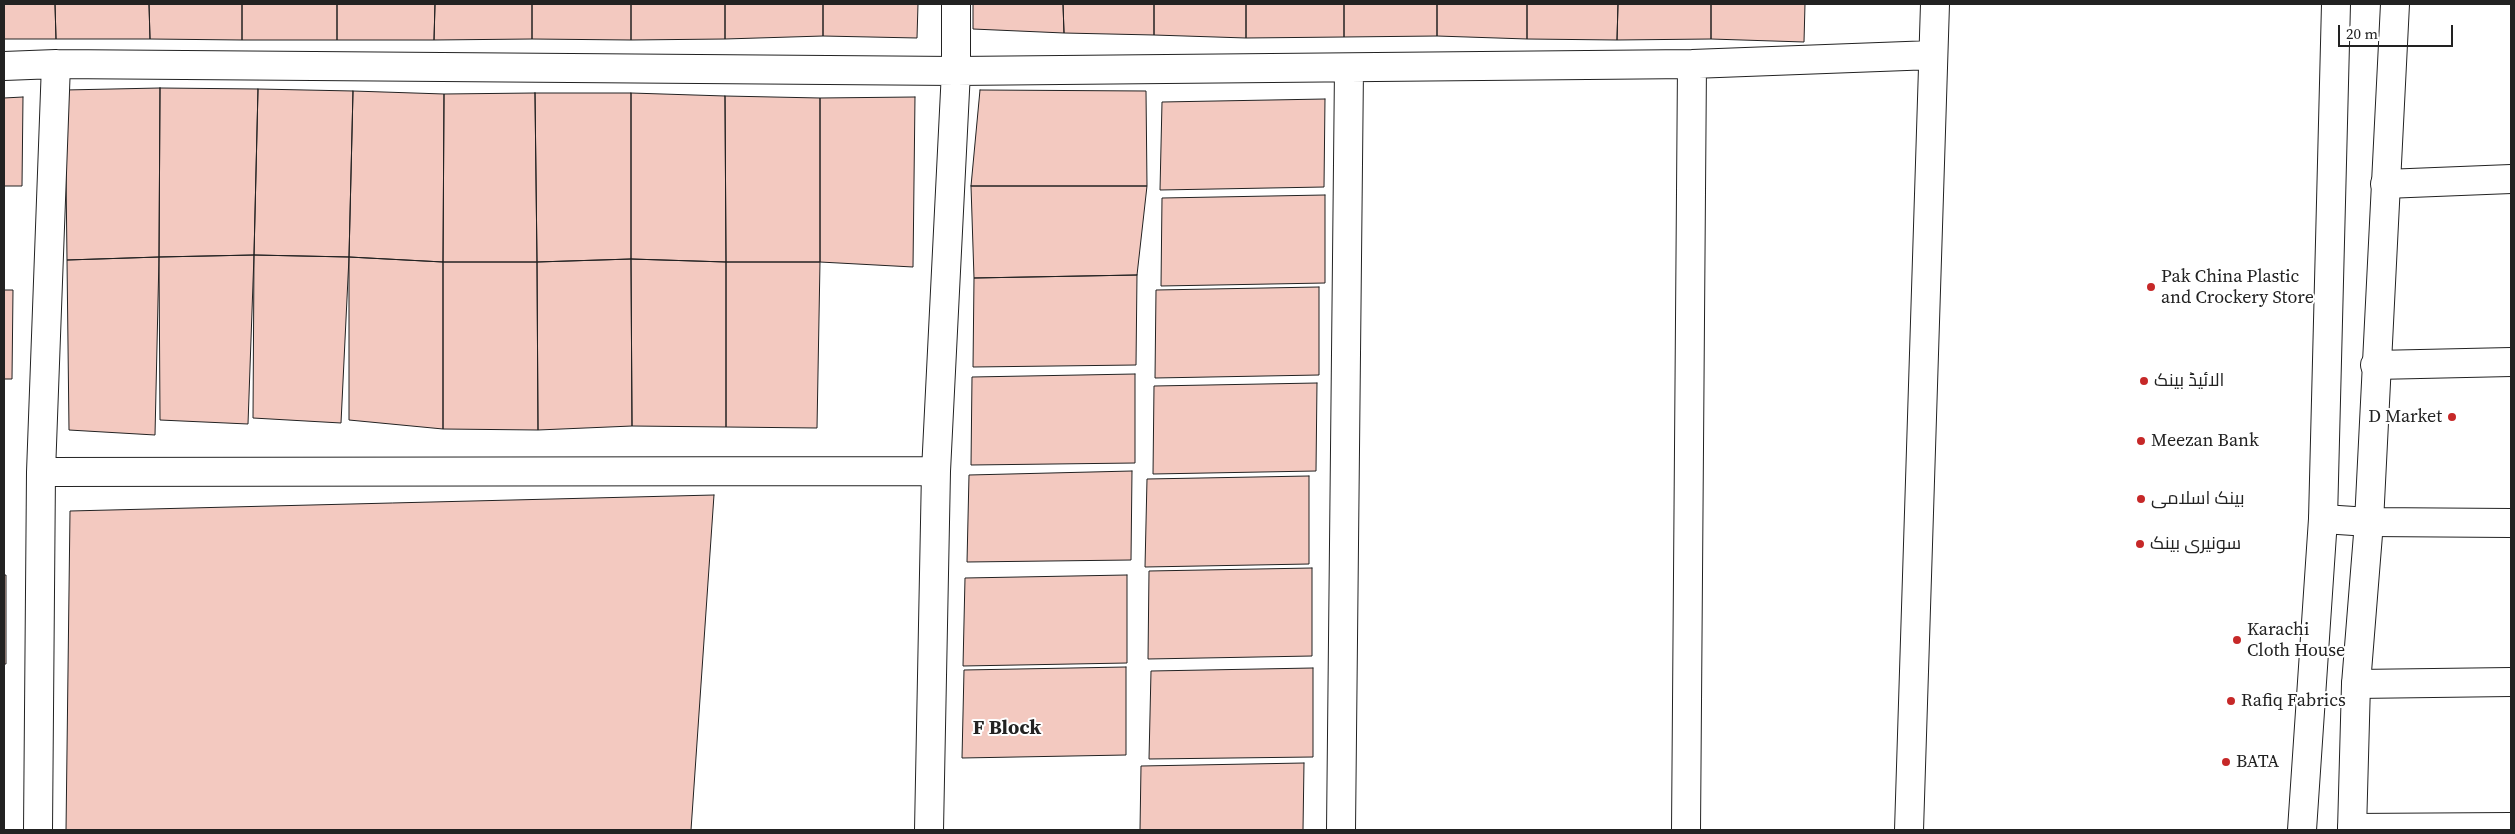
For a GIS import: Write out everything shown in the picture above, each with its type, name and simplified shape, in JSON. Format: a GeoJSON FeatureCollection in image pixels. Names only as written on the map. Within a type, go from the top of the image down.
{"type":"FeatureCollection","features":[{"type":"Feature","properties":{"kind":"street"},"geometry":{"type":"LineString","coordinates":[[929,830],[936,471],[956,71],[956,4]]}},
{"type":"Feature","properties":{"kind":"street"},"geometry":{"type":"LineString","coordinates":[[1908,830],[1935,4]]}},
{"type":"Feature","properties":{"kind":"street"},"geometry":{"type":"LineString","coordinates":[[2302,830],[2323,519],[2336,4]]}},
{"type":"Feature","properties":{"kind":"street"},"geometry":{"type":"LineString","coordinates":[[2395,4],[2375,365],[2369,522],[2356,684],[2352,829],[2511,827]]}},
{"type":"Feature","properties":{"kind":"street"},"geometry":{"type":"LineString","coordinates":[[4,66],[56,64],[956,71],[1692,64],[1933,55]]}},
{"type":"Feature","properties":{"kind":"street"},"geometry":{"type":"LineString","coordinates":[[38,830],[41,472],[56,64]]}},
{"type":"Feature","properties":{"kind":"street"},"geometry":{"type":"LineString","coordinates":[[1686,830],[1692,64]]}},
{"type":"Feature","properties":{"kind":"street"},"geometry":{"type":"LineString","coordinates":[[1340,830],[1349,68]]}},
{"type":"Feature","properties":{"kind":"street"},"geometry":{"type":"LineString","coordinates":[[2385,184],[2511,179]]}},
{"type":"Feature","properties":{"kind":"street"},"geometry":{"type":"LineString","coordinates":[[2375,365],[2511,362]]}},
{"type":"Feature","properties":{"kind":"street"},"geometry":{"type":"LineString","coordinates":[[41,472],[936,471]]}},
{"type":"Feature","properties":{"kind":"street"},"geometry":{"type":"LineString","coordinates":[[2323,519],[2369,522],[2511,522]]}},
{"type":"Feature","properties":{"kind":"street"},"geometry":{"type":"LineString","coordinates":[[2356,684],[2511,682]]}},
{"type":"Feature","properties":{"kind":"building"},"geometry":{"type":"Polygon","coordinates":[[[4,4],[55,4],[56,39],[4,39],[4,4]]]}},
{"type":"Feature","properties":{"kind":"building"},"geometry":{"type":"Polygon","coordinates":[[[55,4],[149,4],[150,39],[56,39],[55,4]]]}},
{"type":"Feature","properties":{"kind":"building"},"geometry":{"type":"Polygon","coordinates":[[[149,4],[242,4],[242,40],[150,39],[149,4]]]}},
{"type":"Feature","properties":{"kind":"building"},"geometry":{"type":"Polygon","coordinates":[[[242,4],[337,4],[337,40],[242,40],[242,4]]]}},
{"type":"Feature","properties":{"kind":"building"},"geometry":{"type":"Polygon","coordinates":[[[337,4],[435,4],[434,40],[337,40],[337,4]]]}},
{"type":"Feature","properties":{"kind":"building"},"geometry":{"type":"Polygon","coordinates":[[[435,4],[532,4],[532,39],[434,40],[435,4]]]}},
{"type":"Feature","properties":{"kind":"building"},"geometry":{"type":"Polygon","coordinates":[[[532,4],[631,4],[631,40],[532,39],[532,4]]]}},
{"type":"Feature","properties":{"kind":"building"},"geometry":{"type":"Polygon","coordinates":[[[631,4],[725,4],[725,39],[631,40],[631,4]]]}},
{"type":"Feature","properties":{"kind":"building"},"geometry":{"type":"Polygon","coordinates":[[[725,4],[823,4],[823,36],[725,39],[725,4]]]}},
{"type":"Feature","properties":{"kind":"building"},"geometry":{"type":"Polygon","coordinates":[[[823,4],[918,4],[917,38],[823,36],[823,4]]]}},
{"type":"Feature","properties":{"kind":"building"},"geometry":{"type":"Polygon","coordinates":[[[973,4],[1063,4],[1064,33],[973,29],[973,4]]]}},
{"type":"Feature","properties":{"kind":"building"},"geometry":{"type":"Polygon","coordinates":[[[1063,4],[1154,4],[1154,35],[1064,33],[1063,4]]]}},
{"type":"Feature","properties":{"kind":"building"},"geometry":{"type":"Polygon","coordinates":[[[1154,4],[1246,4],[1246,38],[1154,35],[1154,4]]]}},
{"type":"Feature","properties":{"kind":"building"},"geometry":{"type":"Polygon","coordinates":[[[1246,4],[1344,4],[1344,37],[1246,38],[1246,4]]]}},
{"type":"Feature","properties":{"kind":"building"},"geometry":{"type":"Polygon","coordinates":[[[1344,4],[1437,4],[1437,36],[1344,37],[1344,4]]]}},
{"type":"Feature","properties":{"kind":"building"},"geometry":{"type":"Polygon","coordinates":[[[1437,4],[1527,4],[1527,39],[1437,36],[1437,4]]]}},
{"type":"Feature","properties":{"kind":"building"},"geometry":{"type":"Polygon","coordinates":[[[1527,4],[1618,4],[1617,40],[1527,39],[1527,4]]]}},
{"type":"Feature","properties":{"kind":"building"},"geometry":{"type":"Polygon","coordinates":[[[1618,4],[1711,4],[1711,39],[1617,40],[1618,4]]]}},
{"type":"Feature","properties":{"kind":"building"},"geometry":{"type":"Polygon","coordinates":[[[1711,4],[1805,4],[1804,42],[1711,39],[1711,4]]]}},
{"type":"Feature","properties":{"kind":"building"},"geometry":{"type":"Polygon","coordinates":[[[160,88],[258,89],[254,255],[159,257],[160,88]]]}},
{"type":"Feature","properties":{"kind":"building"},"geometry":{"type":"Polygon","coordinates":[[[160,88],[159,257],[67,260],[65,90],[160,88]]]}},
{"type":"Feature","properties":{"kind":"building"},"geometry":{"type":"Polygon","coordinates":[[[258,89],[353,91],[349,257],[254,255],[258,89]]]}},
{"type":"Feature","properties":{"kind":"building"},"geometry":{"type":"Polygon","coordinates":[[[980,90],[1146,91],[1147,186],[971,186],[980,90]]]}},
{"type":"Feature","properties":{"kind":"building"},"geometry":{"type":"Polygon","coordinates":[[[353,91],[444,94],[443,262],[349,257],[353,91]]]}},
{"type":"Feature","properties":{"kind":"building"},"geometry":{"type":"Polygon","coordinates":[[[535,93],[631,93],[631,259],[537,262],[535,93]]]}},
{"type":"Feature","properties":{"kind":"building"},"geometry":{"type":"Polygon","coordinates":[[[535,93],[537,262],[443,262],[444,94],[535,93]]]}},
{"type":"Feature","properties":{"kind":"building"},"geometry":{"type":"Polygon","coordinates":[[[631,93],[725,96],[726,262],[631,259],[631,93]]]}},
{"type":"Feature","properties":{"kind":"building"},"geometry":{"type":"Polygon","coordinates":[[[725,96],[820,98],[820,262],[726,262],[725,96]]]}},
{"type":"Feature","properties":{"kind":"building"},"geometry":{"type":"Polygon","coordinates":[[[23,97],[22,186],[4,186],[4,98],[23,97]]]}},
{"type":"Feature","properties":{"kind":"building"},"geometry":{"type":"Polygon","coordinates":[[[915,97],[913,267],[820,262],[820,98],[915,97]]]}},
{"type":"Feature","properties":{"kind":"building"},"geometry":{"type":"Polygon","coordinates":[[[1325,99],[1324,187],[1160,190],[1162,102],[1325,99]]]}},
{"type":"Feature","properties":{"kind":"building"},"geometry":{"type":"Polygon","coordinates":[[[971,186],[1147,186],[1137,275],[974,278],[971,186]]]}},
{"type":"Feature","properties":{"kind":"building"},"geometry":{"type":"Polygon","coordinates":[[[1325,195],[1325,283],[1161,286],[1162,198],[1325,195]]]}},
{"type":"Feature","properties":{"kind":"building"},"geometry":{"type":"Polygon","coordinates":[[[254,255],[248,424],[160,420],[159,257],[254,255]]]}},
{"type":"Feature","properties":{"kind":"building"},"geometry":{"type":"Polygon","coordinates":[[[254,255],[349,257],[341,423],[253,418],[254,255]]]}},
{"type":"Feature","properties":{"kind":"building"},"geometry":{"type":"Polygon","coordinates":[[[159,257],[155,435],[69,430],[67,260],[159,257]]]}},
{"type":"Feature","properties":{"kind":"building"},"geometry":{"type":"Polygon","coordinates":[[[349,257],[443,262],[443,429],[349,420],[349,257]]]}},
{"type":"Feature","properties":{"kind":"building"},"geometry":{"type":"Polygon","coordinates":[[[631,259],[726,262],[726,427],[632,426],[631,259]]]}},
{"type":"Feature","properties":{"kind":"building"},"geometry":{"type":"Polygon","coordinates":[[[631,259],[632,426],[538,430],[537,262],[631,259]]]}},
{"type":"Feature","properties":{"kind":"building"},"geometry":{"type":"Polygon","coordinates":[[[443,262],[537,262],[538,430],[443,429],[443,262]]]}},
{"type":"Feature","properties":{"kind":"building"},"geometry":{"type":"Polygon","coordinates":[[[726,262],[820,262],[817,428],[726,427],[726,262]]]}},
{"type":"Feature","properties":{"kind":"building"},"geometry":{"type":"Polygon","coordinates":[[[1137,275],[1136,365],[973,367],[974,278],[1137,275]]]}},
{"type":"Feature","properties":{"kind":"building"},"geometry":{"type":"Polygon","coordinates":[[[1319,287],[1319,375],[1155,378],[1156,290],[1319,287]]]}},
{"type":"Feature","properties":{"kind":"building"},"geometry":{"type":"Polygon","coordinates":[[[4,290],[13,290],[12,379],[4,379],[4,290]]]}},
{"type":"Feature","properties":{"kind":"building"},"geometry":{"type":"Polygon","coordinates":[[[1135,374],[1135,463],[971,465],[972,377],[1135,374]]]}},
{"type":"Feature","properties":{"kind":"building"},"geometry":{"type":"Polygon","coordinates":[[[1317,383],[1316,471],[1153,474],[1154,386],[1317,383]]]}},
{"type":"Feature","properties":{"kind":"building"},"geometry":{"type":"Polygon","coordinates":[[[1132,471],[1131,560],[967,562],[969,475],[1132,471]]]}},
{"type":"Feature","properties":{"kind":"building"},"geometry":{"type":"Polygon","coordinates":[[[1309,476],[1309,564],[1145,567],[1147,479],[1309,476]]]}},
{"type":"Feature","properties":{"kind":"building"},"geometry":{"type":"Polygon","coordinates":[[[714,495],[691,830],[66,830],[70,511],[714,495]]]}},
{"type":"Feature","properties":{"kind":"building"},"geometry":{"type":"Polygon","coordinates":[[[1312,568],[1312,656],[1148,659],[1149,571],[1312,568]]]}},
{"type":"Feature","properties":{"kind":"building"},"geometry":{"type":"Polygon","coordinates":[[[4,575],[6,575],[6,664],[4,664],[4,575]]]}},
{"type":"Feature","properties":{"kind":"building"},"geometry":{"type":"Polygon","coordinates":[[[1127,575],[1127,663],[963,666],[965,578],[1127,575]]]}},
{"type":"Feature","properties":{"kind":"building"},"geometry":{"type":"Polygon","coordinates":[[[1126,667],[1126,755],[962,758],[964,670],[1126,667]]]}},
{"type":"Feature","properties":{"kind":"building"},"geometry":{"type":"Polygon","coordinates":[[[1313,668],[1313,757],[1149,759],[1151,671],[1313,668]]]}},
{"type":"Feature","properties":{"kind":"building"},"geometry":{"type":"Polygon","coordinates":[[[1304,763],[1303,830],[1140,830],[1141,766],[1304,763]]]}},
{"type":"Feature","properties":{"kind":"place","name":"Pak China Plastic and Crockery Store"},"geometry":{"type":"Point","coordinates":[2151,287]}},
{"type":"Feature","properties":{"kind":"place","name":"الائیڈ بینک"},"geometry":{"type":"Point","coordinates":[2144,381]}},
{"type":"Feature","properties":{"kind":"place","name":"D Market"},"geometry":{"type":"Point","coordinates":[2452,417]}},
{"type":"Feature","properties":{"kind":"place","name":"Meezan Bank"},"geometry":{"type":"Point","coordinates":[2141,441]}},
{"type":"Feature","properties":{"kind":"place","name":"بینک اسلامی"},"geometry":{"type":"Point","coordinates":[2141,499]}},
{"type":"Feature","properties":{"kind":"place","name":"سونیری بینک"},"geometry":{"type":"Point","coordinates":[2140,544]}},
{"type":"Feature","properties":{"kind":"place","name":"Karachi Cloth House"},"geometry":{"type":"Point","coordinates":[2237,640]}},
{"type":"Feature","properties":{"kind":"place","name":"Rafiq Fabrics"},"geometry":{"type":"Point","coordinates":[2231,701]}},
{"type":"Feature","properties":{"kind":"place","name":"BATA"},"geometry":{"type":"Point","coordinates":[2226,762]}},
{"type":"Feature","properties":{"kind":"district","name":"F Block"},"geometry":{"type":"Point","coordinates":[1007,729]}}]}
